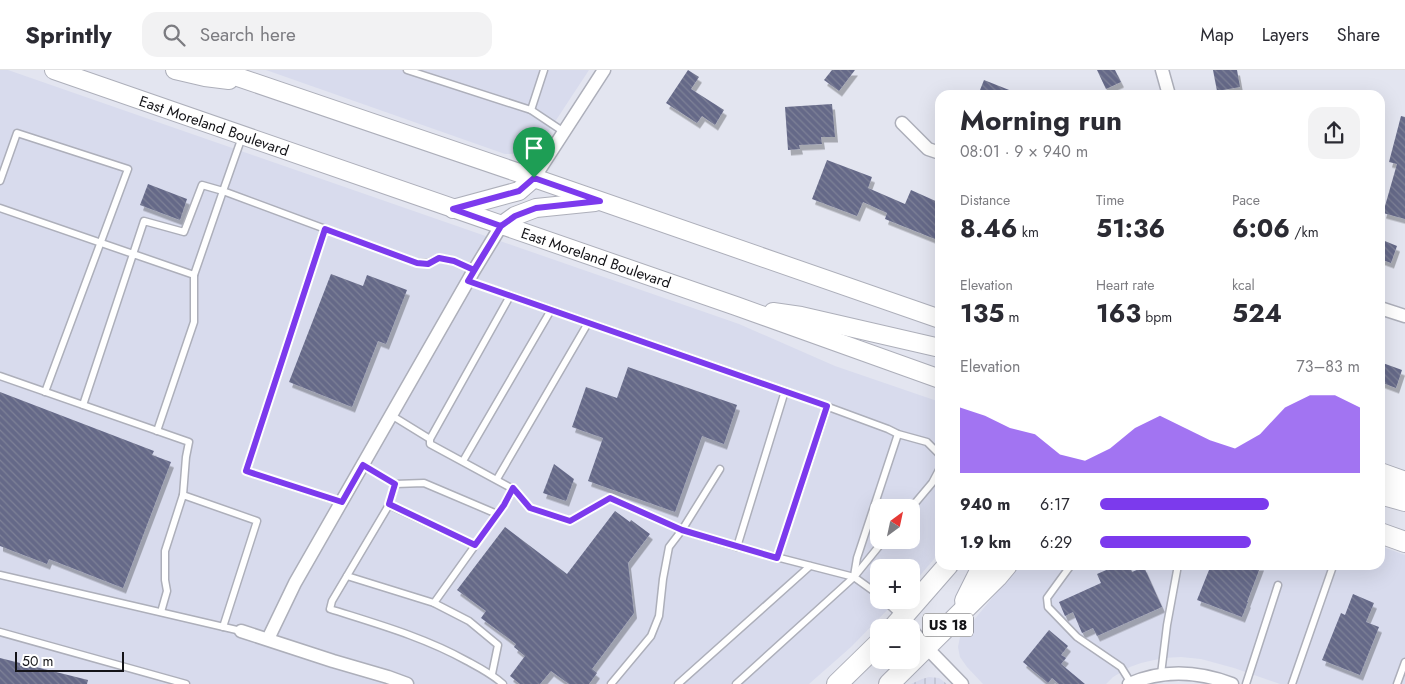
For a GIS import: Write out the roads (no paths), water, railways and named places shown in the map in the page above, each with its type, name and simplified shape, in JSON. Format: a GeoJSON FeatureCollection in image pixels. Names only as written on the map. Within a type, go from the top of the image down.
{"type":"FeatureCollection","features":[{"type":"Feature","properties":{"kind":"main road","name":"East Moreland Boulevard"},"geometry":{"type":"LineString","coordinates":[[54,70],[736,306],[935,377]]}},
{"type":"Feature","properties":{"kind":"main road"},"geometry":{"type":"LineString","coordinates":[[175,70],[205,77],[257,84]]}},
{"type":"Feature","properties":{"kind":"main road"},"geometry":{"type":"LineString","coordinates":[[217,70],[935,317]]}},
{"type":"Feature","properties":{"kind":"main road"},"geometry":{"type":"LineString","coordinates":[[453,209],[519,191],[534,178]]}},
{"type":"Feature","properties":{"kind":"main road"},"geometry":{"type":"LineString","coordinates":[[501,226],[515,216],[536,208],[600,201]]}},
{"type":"Feature","properties":{"kind":"main road"},"geometry":{"type":"LineString","coordinates":[[736,306],[801,316],[935,347]]}},
{"type":"Feature","properties":{"kind":"main road"},"geometry":{"type":"LineString","coordinates":[[1385,475],[1405,482]]}},
{"type":"Feature","properties":{"kind":"main road"},"geometry":{"type":"LineString","coordinates":[[1385,495],[1405,501]]}},
{"type":"Feature","properties":{"kind":"main road"},"geometry":{"type":"LineString","coordinates":[[1385,535],[1405,542]]}},
{"type":"Feature","properties":{"kind":"main road","name":"US 18"},"geometry":{"type":"LineString","coordinates":[[908,619],[944,570]]}},
{"type":"Feature","properties":{"kind":"main road"},"geometry":{"type":"LineString","coordinates":[[959,614],[981,570]]}},
{"type":"Feature","properties":{"kind":"main road","name":"US 18"},"geometry":{"type":"LineString","coordinates":[[889,684],[1003,570]]}},
{"type":"Feature","properties":{"kind":"main road"},"geometry":{"type":"LineString","coordinates":[[837,684],[870,652]]}},
{"type":"Feature","properties":{"kind":"street"},"geometry":{"type":"LineString","coordinates":[[534,178],[604,70]]}},
{"type":"Feature","properties":{"kind":"street"},"geometry":{"type":"LineString","coordinates":[[1162,70],[1168,90]]}},
{"type":"Feature","properties":{"kind":"street"},"geometry":{"type":"LineString","coordinates":[[902,123],[928,149],[935,151]]}},
{"type":"Feature","properties":{"kind":"street"},"geometry":{"type":"LineString","coordinates":[[268,639],[295,583],[501,226]]}},
{"type":"Feature","properties":{"kind":"street"},"geometry":{"type":"LineString","coordinates":[[1385,310],[1405,316]]}},
{"type":"Feature","properties":{"kind":"street"},"geometry":{"type":"LineString","coordinates":[[241,631],[388,676],[408,684]]}},
{"type":"Feature","properties":{"kind":"street"},"geometry":{"type":"LineString","coordinates":[[920,641],[962,684]]}},
{"type":"Feature","properties":{"kind":"street"},"geometry":{"type":"LineString","coordinates":[[1130,684],[1144,678],[1162,674],[1204,676],[1232,684]]}},
{"type":"Feature","properties":{"kind":"lane"},"geometry":{"type":"LineString","coordinates":[[407,70],[531,110],[564,132]]}},
{"type":"Feature","properties":{"kind":"lane"},"geometry":{"type":"LineString","coordinates":[[431,78],[433,70]]}},
{"type":"Feature","properties":{"kind":"lane"},"geometry":{"type":"LineString","coordinates":[[531,110],[544,70]]}},
{"type":"Feature","properties":{"kind":"lane"},"geometry":{"type":"LineString","coordinates":[[0,181],[17,133],[128,169],[45,392]]}},
{"type":"Feature","properties":{"kind":"lane"},"geometry":{"type":"LineString","coordinates":[[157,431],[194,322],[194,275],[243,136]]}},
{"type":"Feature","properties":{"kind":"lane"},"geometry":{"type":"LineString","coordinates":[[83,404],[144,221],[184,232],[202,185],[223,191],[417,263],[428,264],[439,258],[454,261],[471,275],[510,296],[785,391],[898,434],[927,442],[935,450]]}},
{"type":"Feature","properties":{"kind":"lane"},"geometry":{"type":"LineString","coordinates":[[0,208],[194,275]]}},
{"type":"Feature","properties":{"kind":"lane"},"geometry":{"type":"LineString","coordinates":[[325,229],[246,471],[342,502]]}},
{"type":"Feature","properties":{"kind":"lane"},"geometry":{"type":"LineString","coordinates":[[510,296],[430,439],[430,444],[513,488],[530,508],[570,521],[610,498],[682,530],[777,558],[854,577],[870,589]]}},
{"type":"Feature","properties":{"kind":"lane"},"geometry":{"type":"LineString","coordinates":[[463,461],[551,310]]}},
{"type":"Feature","properties":{"kind":"lane"},"geometry":{"type":"LineString","coordinates":[[497,479],[588,323]]}},
{"type":"Feature","properties":{"kind":"lane"},"geometry":{"type":"LineString","coordinates":[[0,376],[188,442],[183,495],[165,551],[167,591],[161,612]]}},
{"type":"Feature","properties":{"kind":"lane"},"geometry":{"type":"LineString","coordinates":[[737,547],[785,391]]}},
{"type":"Feature","properties":{"kind":"lane"},"geometry":{"type":"LineString","coordinates":[[777,558],[827,406]]}},
{"type":"Feature","properties":{"kind":"lane"},"geometry":{"type":"LineString","coordinates":[[391,415],[430,439]]}},
{"type":"Feature","properties":{"kind":"lane"},"geometry":{"type":"LineString","coordinates":[[854,577],[857,558],[898,434]]}},
{"type":"Feature","properties":{"kind":"lane"},"geometry":{"type":"LineString","coordinates":[[363,465],[395,484],[424,483],[497,514]]}},
{"type":"Feature","properties":{"kind":"lane"},"geometry":{"type":"LineString","coordinates":[[611,684],[651,636],[659,616],[669,547],[682,530],[720,469]]}},
{"type":"Feature","properties":{"kind":"lane"},"geometry":{"type":"LineString","coordinates":[[919,499],[935,477]]}},
{"type":"Feature","properties":{"kind":"lane"},"geometry":{"type":"LineString","coordinates":[[395,484],[389,504],[332,601],[330,609],[444,648],[492,674],[503,684]]}},
{"type":"Feature","properties":{"kind":"lane"},"geometry":{"type":"LineString","coordinates":[[434,603],[497,514],[513,488]]}},
{"type":"Feature","properties":{"kind":"lane"},"geometry":{"type":"LineString","coordinates":[[183,495],[256,521],[223,627]]}},
{"type":"Feature","properties":{"kind":"lane"},"geometry":{"type":"LineString","coordinates":[[389,504],[475,545]]}},
{"type":"Feature","properties":{"kind":"lane"},"geometry":{"type":"LineString","coordinates":[[736,684],[854,577],[877,549]]}},
{"type":"Feature","properties":{"kind":"lane"},"geometry":{"type":"LineString","coordinates":[[678,684],[810,566]]}},
{"type":"Feature","properties":{"kind":"lane"},"geometry":{"type":"LineString","coordinates":[[1067,570],[1047,598],[1048,607],[1077,637],[1122,667],[1130,684]]}},
{"type":"Feature","properties":{"kind":"lane"},"geometry":{"type":"LineString","coordinates":[[1162,674],[1167,625],[1177,570]]}},
{"type":"Feature","properties":{"kind":"lane"},"geometry":{"type":"LineString","coordinates":[[1292,684],[1332,570]]}},
{"type":"Feature","properties":{"kind":"lane"},"geometry":{"type":"LineString","coordinates":[[0,575],[241,631]]}},
{"type":"Feature","properties":{"kind":"lane"},"geometry":{"type":"LineString","coordinates":[[347,576],[434,603],[469,621],[498,645],[492,674]]}},
{"type":"Feature","properties":{"kind":"lane"},"geometry":{"type":"LineString","coordinates":[[1246,684],[1278,585]]}},
{"type":"Feature","properties":{"kind":"lane"},"geometry":{"type":"LineString","coordinates":[[891,609],[899,619]]}},
{"type":"Feature","properties":{"kind":"lane"},"geometry":{"type":"LineString","coordinates":[[0,632],[186,684]]}},
{"type":"Feature","properties":{"kind":"lane"},"geometry":{"type":"LineString","coordinates":[[1397,684],[1405,662]]}}]}
